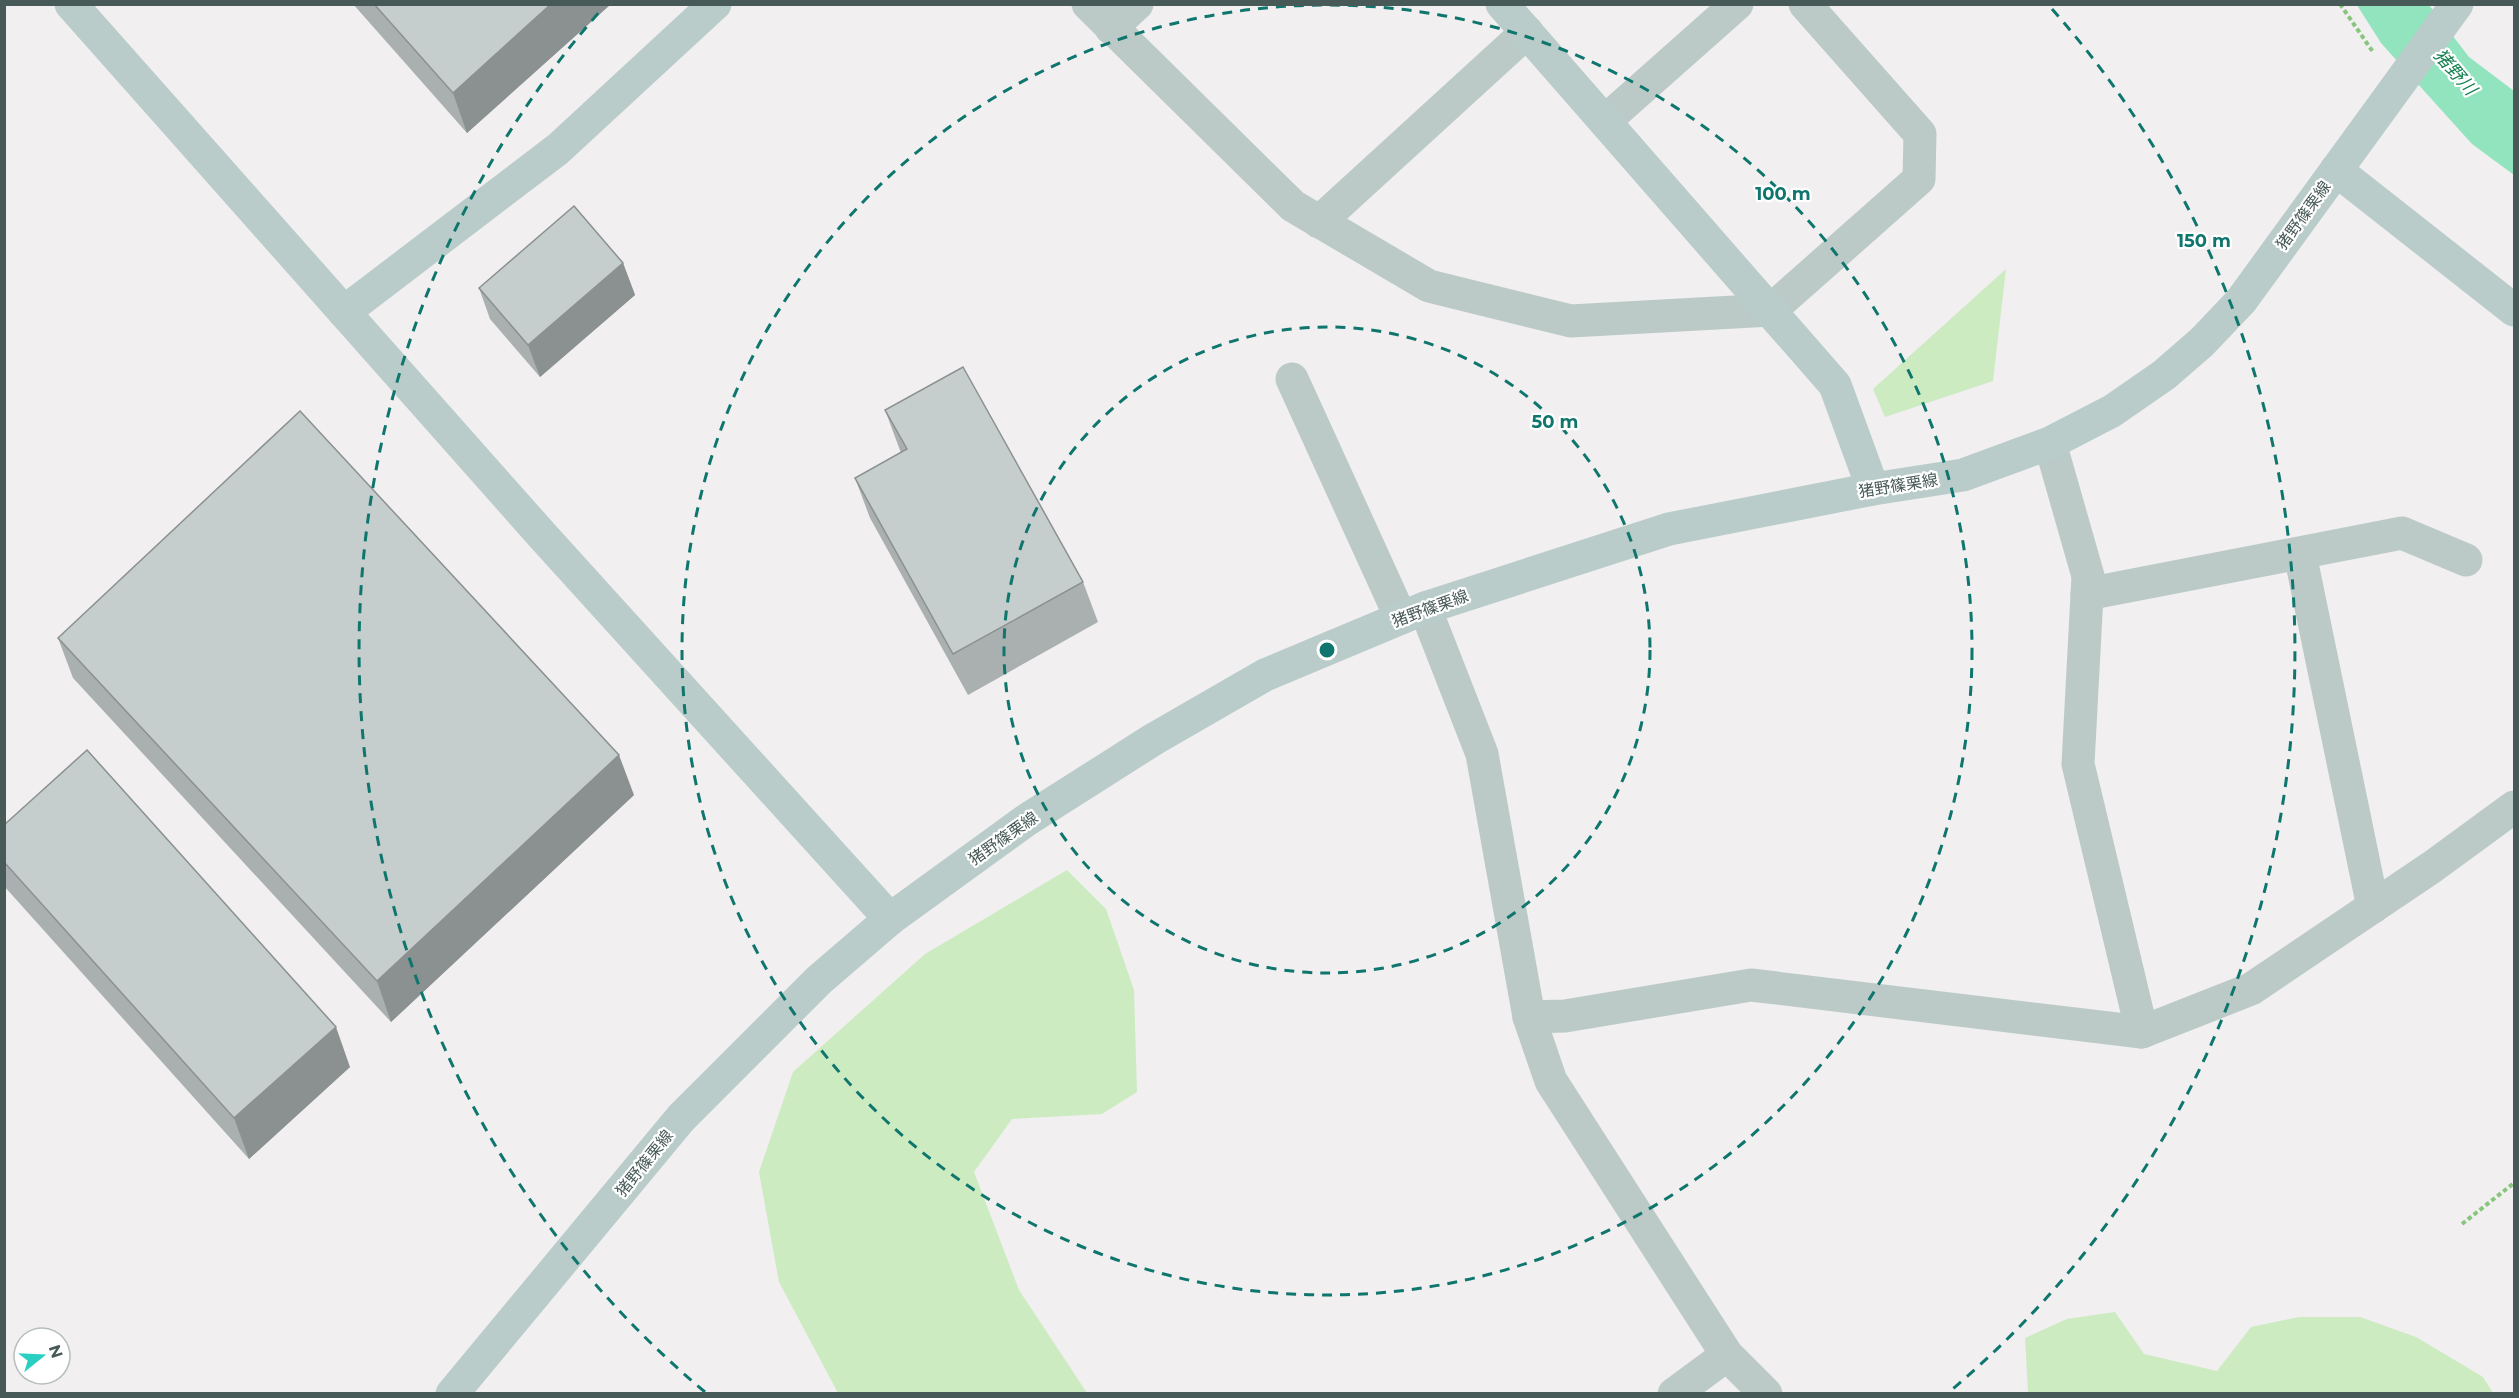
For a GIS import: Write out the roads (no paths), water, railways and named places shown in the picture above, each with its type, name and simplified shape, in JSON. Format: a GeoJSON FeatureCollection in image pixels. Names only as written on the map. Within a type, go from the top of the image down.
{"type":"FeatureCollection","features":[{"type":"Feature","properties":{"kind":"street"},"geometry":{"type":"LineString","coordinates":[[71,4],[890,920]]}},
{"type":"Feature","properties":{"kind":"street"},"geometry":{"type":"LineString","coordinates":[[344,312],[558,149],[715,4]]}},
{"type":"Feature","properties":{"kind":"street"},"geometry":{"type":"LineString","coordinates":[[1088,4],[1293,206],[1429,286],[1571,321],[1771,310],[1918,179],[1920,134],[1805,4]]}},
{"type":"Feature","properties":{"kind":"street"},"geometry":{"type":"LineString","coordinates":[[1111,28],[1137,4]]}},
{"type":"Feature","properties":{"kind":"street"},"geometry":{"type":"LineString","coordinates":[[1503,4],[1835,385],[1873,489]]}},
{"type":"Feature","properties":{"kind":"street"},"geometry":{"type":"LineString","coordinates":[[1605,121],[1737,4]]}},
{"type":"Feature","properties":{"kind":"street"},"geometry":{"type":"LineString","coordinates":[[2336,170],[2457,4]]}},
{"type":"Feature","properties":{"kind":"street"},"geometry":{"type":"LineString","coordinates":[[1319,222],[1527,32]]}},
{"type":"Feature","properties":{"kind":"street","name":"猪野篠栗線"},"geometry":{"type":"LineString","coordinates":[[452,1394],[681,1118],[819,980],[890,920],[1028,819],[1154,739],[1265,675],[1413,613],[1669,529],[1873,489],[1963,475],[2050,443],[2112,411],[2164,375],[2202,342],[2241,301],[2336,170],[2514,310]]}},
{"type":"Feature","properties":{"kind":"street"},"geometry":{"type":"LineString","coordinates":[[1292,379],[1413,613],[1482,754],[1529,1017],[1551,1081],[1727,1355],[1766,1394]]}},
{"type":"Feature","properties":{"kind":"street"},"geometry":{"type":"LineString","coordinates":[[2050,443],[2088,576],[2078,764],[2142,1032]]}},
{"type":"Feature","properties":{"kind":"street"},"geometry":{"type":"LineString","coordinates":[[2087,594],[2402,533],[2466,560]]}},
{"type":"Feature","properties":{"kind":"street"},"geometry":{"type":"LineString","coordinates":[[2300,554],[2373,907]]}},
{"type":"Feature","properties":{"kind":"street"},"geometry":{"type":"LineString","coordinates":[[1529,1017],[1565,1016],[1751,985],[2142,1032],[2252,989],[2514,807]]}},
{"type":"Feature","properties":{"kind":"street"},"geometry":{"type":"LineString","coordinates":[[1674,1394],[1727,1355]]}},
{"type":"Feature","properties":{"kind":"water","name":"猪野川"},"geometry":{"type":"Polygon","coordinates":[[[2357,5],[2429,5],[2469,57],[2514,91],[2514,175],[2472,144],[2381,43],[2357,5]]]}}]}
